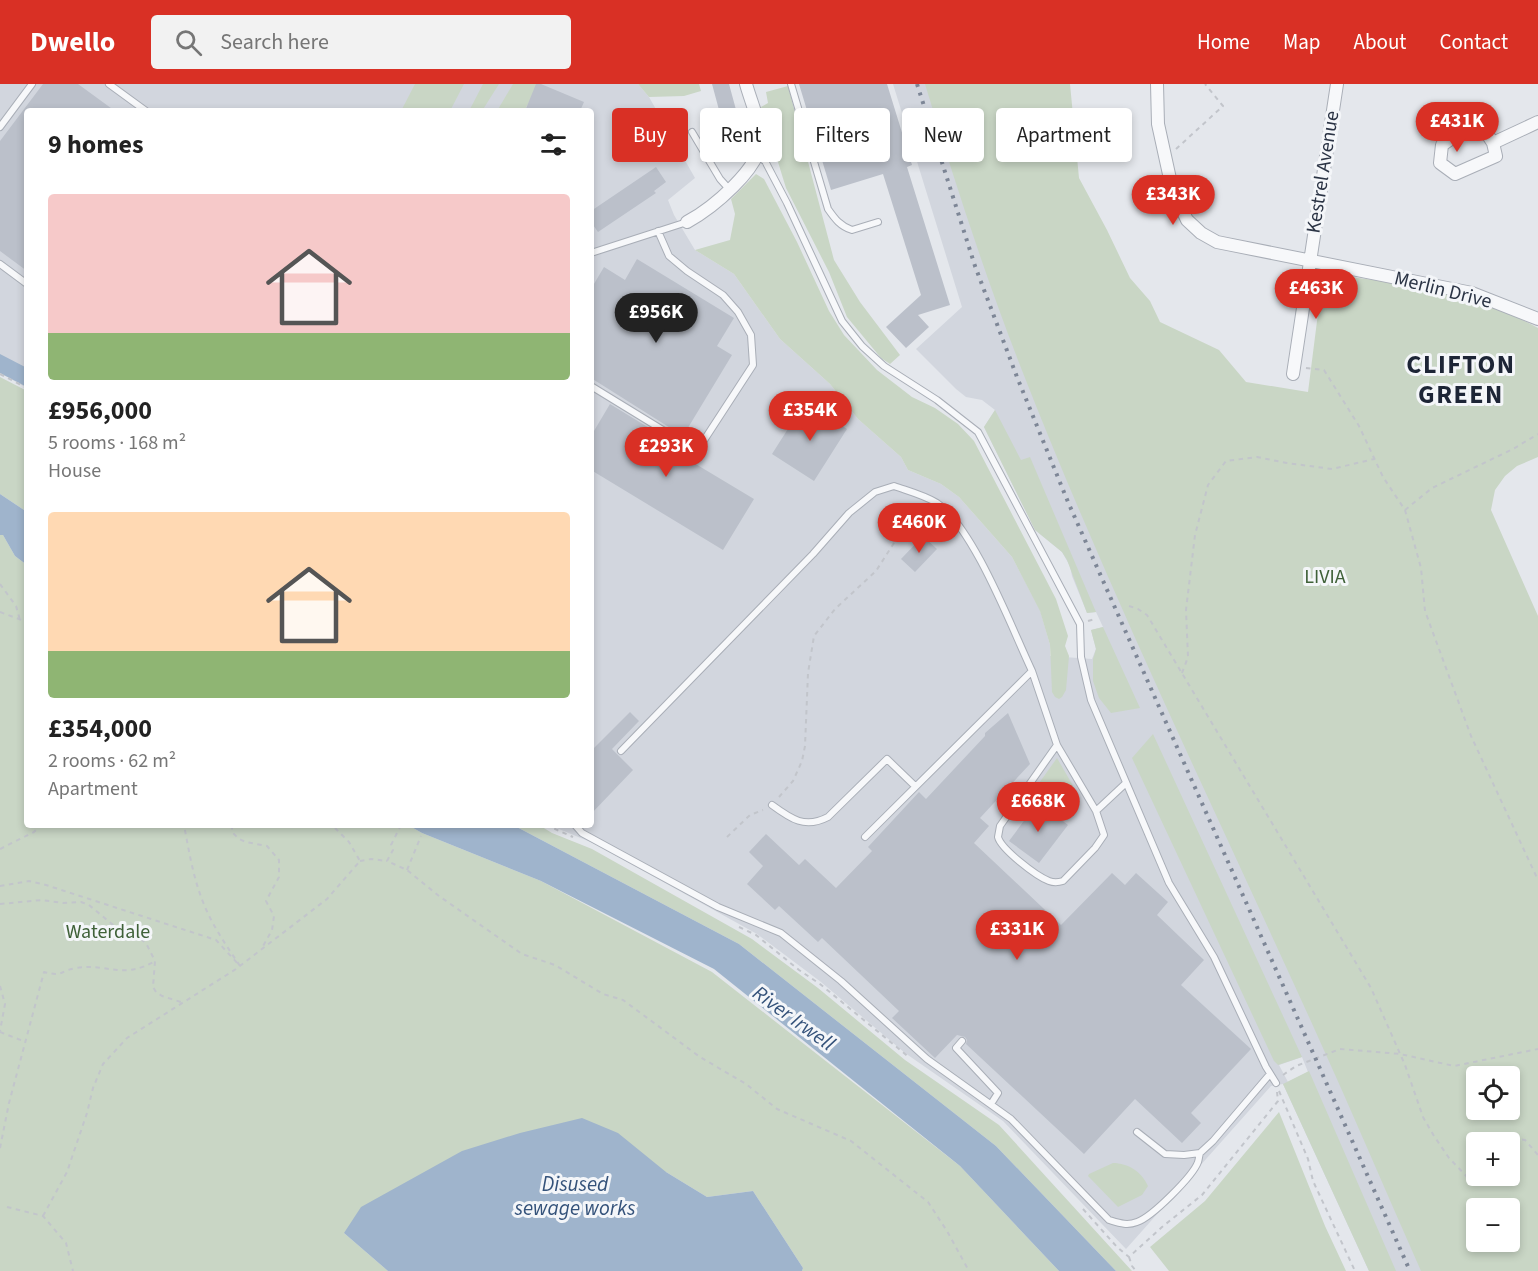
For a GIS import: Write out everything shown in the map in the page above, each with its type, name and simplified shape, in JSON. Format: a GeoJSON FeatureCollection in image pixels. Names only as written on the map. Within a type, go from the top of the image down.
{"type":"FeatureCollection","features":[{"type":"Feature","properties":{"kind":"street"},"geometry":{"type":"LineString","coordinates":[[746,84],[753,108]]}},
{"type":"Feature","properties":{"kind":"street","name":"Merlin Drive"},"geometry":{"type":"LineString","coordinates":[[1157,84],[1158,124],[1172,188],[1187,220],[1201,233],[1217,242],[1472,293],[1538,319]]}},
{"type":"Feature","properties":{"kind":"street","name":"Kestrel Avenue"},"geometry":{"type":"LineString","coordinates":[[1294,370],[1336,84]]}},
{"type":"Feature","properties":{"kind":"street"},"geometry":{"type":"LineString","coordinates":[[1478,120],[1493,143],[1496,156],[1455,174],[1440,163],[1442,145],[1478,120]]}},
{"type":"Feature","properties":{"kind":"street"},"geometry":{"type":"LineString","coordinates":[[1493,143],[1538,122]]}},
{"type":"Feature","properties":{"kind":"street"},"geometry":{"type":"LineString","coordinates":[[687,222],[704,213],[742,176],[752,162]]}},
{"type":"Feature","properties":{"kind":"lane"},"geometry":{"type":"LineString","coordinates":[[0,127],[32,84]]}},
{"type":"Feature","properties":{"kind":"lane"},"geometry":{"type":"LineString","coordinates":[[108,84],[142,108]]}},
{"type":"Feature","properties":{"kind":"lane"},"geometry":{"type":"LineString","coordinates":[[791,84],[817,179],[828,209],[843,227],[852,230],[878,222]]}},
{"type":"Feature","properties":{"kind":"lane"},"geometry":{"type":"LineString","coordinates":[[692,132],[720,179],[729,189]]}},
{"type":"Feature","properties":{"kind":"lane"},"geometry":{"type":"LineString","coordinates":[[766,162],[842,321],[862,346],[884,366],[937,400],[978,432],[1080,624],[1081,657],[1091,700],[1169,883],[1214,957],[1276,1083]]}},
{"type":"Feature","properties":{"kind":"lane"},"geometry":{"type":"LineString","coordinates":[[594,252],[687,222]]}},
{"type":"Feature","properties":{"kind":"lane"},"geometry":{"type":"LineString","coordinates":[[594,388],[697,451],[753,365],[751,335],[738,312],[723,295],[669,256],[658,231]]}},
{"type":"Feature","properties":{"kind":"lane"},"geometry":{"type":"LineString","coordinates":[[0,264],[24,282]]}},
{"type":"Feature","properties":{"kind":"lane"},"geometry":{"type":"LineString","coordinates":[[621,751],[813,554],[849,513],[875,492],[894,486],[937,503],[950,516],[972,546],[1032,671],[1057,745],[1096,811],[1104,835],[1102,839],[1063,881],[1057,883],[1045,879],[1004,848],[998,837],[1000,826],[1057,745]]}},
{"type":"Feature","properties":{"kind":"lane"},"geometry":{"type":"LineString","coordinates":[[865,837],[1032,671]]}},
{"type":"Feature","properties":{"kind":"lane"},"geometry":{"type":"LineString","coordinates":[[772,806],[797,821],[818,822],[828,817],[887,759],[915,786]]}},
{"type":"Feature","properties":{"kind":"lane"},"geometry":{"type":"LineString","coordinates":[[1096,811],[1126,783]]}},
{"type":"Feature","properties":{"kind":"lane"},"geometry":{"type":"LineString","coordinates":[[578,828],[582,833],[718,908],[781,933],[841,981],[927,1059],[1011,1119],[1109,1220],[1120,1224],[1137,1222],[1148,1217],[1198,1164],[1200,1153]]}},
{"type":"Feature","properties":{"kind":"lane"},"geometry":{"type":"LineString","coordinates":[[962,1041],[956,1048],[998,1093],[991,1104]]}},
{"type":"Feature","properties":{"kind":"lane"},"geometry":{"type":"LineString","coordinates":[[1137,1132],[1165,1154],[1200,1153],[1270,1074]]}},
{"type":"Feature","properties":{"kind":"path"},"geometry":{"type":"LineString","coordinates":[[1166,159],[1223,106],[1205,84]]}},
{"type":"Feature","properties":{"kind":"path"},"geometry":{"type":"LineString","coordinates":[[1294,370],[1324,370],[1359,426],[1383,477],[1405,510],[1421,568],[1425,611],[1471,736],[1538,880]]}},
{"type":"Feature","properties":{"kind":"path"},"geometry":{"type":"LineString","coordinates":[[0,374],[24,386]]}},
{"type":"Feature","properties":{"kind":"path"},"geometry":{"type":"LineString","coordinates":[[1405,510],[1432,488],[1513,449],[1538,434]]}},
{"type":"Feature","properties":{"kind":"path"},"geometry":{"type":"LineString","coordinates":[[1182,674],[1188,657],[1186,610],[1195,534],[1208,485],[1226,461],[1257,456],[1332,470],[1374,459]]}},
{"type":"Feature","properties":{"kind":"path"},"geometry":{"type":"LineString","coordinates":[[727,837],[750,815],[772,806],[792,781],[802,761],[805,746],[810,657],[814,636],[835,609],[876,571],[914,514],[923,496]]}},
{"type":"Feature","properties":{"kind":"path"},"geometry":{"type":"LineString","coordinates":[[0,584],[16,606],[20,620]]}},
{"type":"Feature","properties":{"kind":"path"},"geometry":{"type":"LineString","coordinates":[[1128,606],[1147,615],[1371,988],[1400,1054],[1423,1116],[1449,1158],[1466,1174]]}},
{"type":"Feature","properties":{"kind":"path"},"geometry":{"type":"LineString","coordinates":[[0,612],[24,621]]}},
{"type":"Feature","properties":{"kind":"path"},"geometry":{"type":"LineString","coordinates":[[0,849],[38,828]]}},
{"type":"Feature","properties":{"kind":"path"},"geometry":{"type":"LineString","coordinates":[[185,828],[202,900],[213,925],[240,966]]}},
{"type":"Feature","properties":{"kind":"path"},"geometry":{"type":"LineString","coordinates":[[232,828],[232,832],[239,839],[267,846],[279,860],[279,877],[266,901],[274,916],[272,930],[260,951]]}},
{"type":"Feature","properties":{"kind":"path"},"geometry":{"type":"LineString","coordinates":[[335,828],[349,842],[360,861]]}},
{"type":"Feature","properties":{"kind":"path"},"geometry":{"type":"LineString","coordinates":[[387,861],[393,850],[391,845],[400,828]]}},
{"type":"Feature","properties":{"kind":"path"},"geometry":{"type":"LineString","coordinates":[[407,870],[421,836]]}},
{"type":"Feature","properties":{"kind":"path"},"geometry":{"type":"LineString","coordinates":[[44,1216],[67,1172],[93,1088],[103,1064],[127,1038],[184,1003],[260,951],[327,899],[360,861],[371,858],[387,861],[407,870],[439,896],[522,954],[555,965],[603,994],[623,1000],[700,1057],[746,1084],[777,1108],[851,1141],[928,1202],[969,1271]]}},
{"type":"Feature","properties":{"kind":"path"},"geometry":{"type":"LineString","coordinates":[[0,886],[29,881],[46,885],[216,940],[240,966]]}},
{"type":"Feature","properties":{"kind":"path"},"geometry":{"type":"LineString","coordinates":[[0,904],[42,900],[63,903],[81,902],[89,905],[124,934],[146,943],[154,962],[153,987],[156,992],[184,1003]]}},
{"type":"Feature","properties":{"kind":"path"},"geometry":{"type":"LineString","coordinates":[[0,1148],[44,972],[58,975],[75,968],[90,968],[124,972],[143,968],[154,962]]}},
{"type":"Feature","properties":{"kind":"path"},"geometry":{"type":"LineString","coordinates":[[0,986],[5,1004],[0,1031],[26,1042]]}},
{"type":"Feature","properties":{"kind":"path"},"geometry":{"type":"LineString","coordinates":[[1355,1271],[1313,1181],[1308,1159],[1276,1083],[1280,1077],[1296,1066],[1340,1049],[1400,1054],[1454,1066],[1538,1049]]}},
{"type":"Feature","properties":{"kind":"path"},"geometry":{"type":"LineString","coordinates":[[1520,1139],[1525,1140],[1538,1155]]}},
{"type":"Feature","properties":{"kind":"path"},"geometry":{"type":"LineString","coordinates":[[7,1207],[44,1216],[66,1243],[73,1271]]}},
{"type":"Feature","properties":{"kind":"path"},"geometry":{"type":"LineString","coordinates":[[1129,1257],[1136,1271]]}},
{"type":"Feature","properties":{"kind":"shaded area"},"geometry":{"type":"Polygon","coordinates":[[[0,84],[638,84],[655,108],[612,108],[612,162],[686,162],[695,178],[668,200],[674,215],[695,250],[734,274],[780,339],[830,384],[858,419],[901,457],[908,470],[941,484],[959,497],[1012,557],[1040,610],[1050,645],[1050,656],[1092,659],[1096,649],[1091,630],[1103,627],[1096,612],[1087,613],[1070,566],[1062,552],[1035,530],[984,427],[995,410],[982,400],[966,397],[916,349],[962,307],[917,162],[970,162],[1441,1271],[1369,1271],[1283,1084],[1271,1086],[1126,1249],[1003,1121],[905,1053],[821,982],[757,934],[593,843],[556,828],[594,828],[594,108],[24,108],[24,386],[0,373],[0,84]],[[1302,1057],[1279,1065],[1288,1082],[1308,1072],[1302,1057]]]}},
{"type":"Feature","properties":{"kind":"shaded area"},"geometry":{"type":"Polygon","coordinates":[[[893,84],[937,84],[947,108],[902,108],[902,113],[893,84]]]}},
{"type":"Feature","properties":{"kind":"green space"},"geometry":{"type":"Polygon","coordinates":[[[415,84],[464,84],[452,108],[403,108],[415,84]]]}},
{"type":"Feature","properties":{"kind":"green space"},"geometry":{"type":"Polygon","coordinates":[[[483,84],[499,84],[484,108],[471,108],[483,84]]]}},
{"type":"Feature","properties":{"kind":"green space"},"geometry":{"type":"Polygon","coordinates":[[[513,84],[539,84],[526,108],[499,108],[513,84]]]}},
{"type":"Feature","properties":{"kind":"green space"},"geometry":{"type":"Polygon","coordinates":[[[638,84],[699,84],[701,91],[684,96],[649,97],[638,84]]]}},
{"type":"Feature","properties":{"kind":"green space","name":"LIVIA"},"geometry":{"type":"Polygon","coordinates":[[[925,84],[1070,84],[1072,108],[996,108],[996,162],[1077,162],[1079,178],[1130,278],[1150,301],[1160,322],[1219,350],[1246,382],[1308,392],[1323,274],[1368,279],[1435,291],[1479,303],[1538,328],[1538,457],[1517,466],[1505,476],[1495,490],[1491,510],[1538,616],[1538,1271],[1421,1271],[1328,1058],[1129,624],[1058,461],[1025,378],[972,232],[950,162],[984,162],[984,108],[933,108],[925,84]]]}},
{"type":"Feature","properties":{"kind":"green space"},"geometry":{"type":"Polygon","coordinates":[[[788,86],[794,109],[794,162],[808,162],[834,260],[860,302],[900,355],[890,364],[881,358],[847,317],[829,272],[786,188],[778,162],[782,162],[782,108],[761,108],[768,103],[766,92],[788,86]]]}},
{"type":"Feature","properties":{"kind":"green space"},"geometry":{"type":"Polygon","coordinates":[[[756,174],[764,179],[829,311],[844,335],[877,370],[912,397],[935,408],[958,424],[974,441],[1056,599],[1068,636],[1065,646],[1069,656],[1066,690],[1059,699],[1052,692],[1050,645],[1040,611],[1012,557],[959,497],[941,484],[908,470],[901,457],[858,419],[830,384],[780,339],[734,274],[695,250],[730,240],[735,214],[731,199],[756,174]]]}},
{"type":"Feature","properties":{"kind":"green space"},"geometry":{"type":"Polygon","coordinates":[[[0,377],[24,389],[24,510],[0,494],[0,377]]]}},
{"type":"Feature","properties":{"kind":"green space"},"geometry":{"type":"Polygon","coordinates":[[[995,410],[1021,460],[1030,457],[1096,612],[1087,613],[1062,552],[1035,530],[984,427],[995,410]]]}},
{"type":"Feature","properties":{"kind":"green space","name":"Waterdale"},"geometry":{"type":"Polygon","coordinates":[[[0,535],[3,535],[15,556],[24,563],[24,828],[413,828],[541,881],[712,972],[960,1166],[1059,1271],[802,1271],[803,1268],[753,1191],[707,1197],[666,1172],[344,1233],[388,1271],[0,1271],[0,535]]]}},
{"type":"Feature","properties":{"kind":"green space"},"geometry":{"type":"Polygon","coordinates":[[[1103,627],[1140,708],[1111,713],[1099,698],[1093,681],[1093,659],[1096,649],[1091,630],[1103,627]]]}},
{"type":"Feature","properties":{"kind":"green space"},"geometry":{"type":"Polygon","coordinates":[[[1153,734],[1302,1057],[1278,1065],[1274,1061],[1132,758],[1153,734]]]}},
{"type":"Feature","properties":{"kind":"green space"},"geometry":{"type":"Polygon","coordinates":[[[1057,758],[1076,791],[1056,816],[1032,793],[1057,758]]]}},
{"type":"Feature","properties":{"kind":"green space"},"geometry":{"type":"Polygon","coordinates":[[[519,828],[544,828],[592,849],[752,939],[818,988],[905,1060],[999,1125],[1132,1271],[1116,1271],[996,1146],[739,944],[519,828]]]}},
{"type":"Feature","properties":{"kind":"green space"},"geometry":{"type":"Polygon","coordinates":[[[1309,1071],[1396,1271],[1369,1271],[1283,1084],[1309,1071]]]}},
{"type":"Feature","properties":{"kind":"green space"},"geometry":{"type":"Polygon","coordinates":[[[1279,1112],[1325,1226],[1346,1271],[1169,1271],[1150,1247],[1205,1201],[1279,1112]]]}},
{"type":"Feature","properties":{"kind":"green space"},"geometry":{"type":"Polygon","coordinates":[[[1113,1163],[1134,1169],[1148,1186],[1142,1195],[1118,1207],[1088,1176],[1113,1163]]]}},
{"type":"Feature","properties":{"kind":"water"},"geometry":{"type":"Polygon","coordinates":[[[0,354],[24,366],[24,385],[0,373],[0,354]]]}},
{"type":"Feature","properties":{"kind":"water"},"geometry":{"type":"Polygon","coordinates":[[[0,494],[24,510],[24,563],[15,556],[3,535],[0,535],[0,494]]]}},
{"type":"Feature","properties":{"kind":"water","name":"River Irwell"},"geometry":{"type":"Polygon","coordinates":[[[413,828],[519,828],[739,944],[996,1146],[1116,1271],[1059,1271],[960,1166],[714,969],[541,881],[413,828]]]}},
{"type":"Feature","properties":{"kind":"water","name":"Disused sewage works"},"geometry":{"type":"Polygon","coordinates":[[[582,1118],[618,1133],[666,1172],[707,1197],[753,1191],[803,1268],[802,1271],[388,1271],[344,1233],[361,1207],[462,1151],[520,1133],[582,1118]]]}},
{"type":"Feature","properties":{"kind":"building"},"geometry":{"type":"Polygon","coordinates":[[[43,84],[78,84],[111,108],[25,108],[43,84]]]}},
{"type":"Feature","properties":{"kind":"building"},"geometry":{"type":"Polygon","coordinates":[[[536,84],[584,102],[581,108],[526,108],[536,84]]]}},
{"type":"Feature","properties":{"kind":"building"},"geometry":{"type":"Polygon","coordinates":[[[712,84],[729,84],[736,108],[718,108],[712,84]]]}},
{"type":"Feature","properties":{"kind":"building"},"geometry":{"type":"Polygon","coordinates":[[[799,84],[887,84],[902,133],[902,162],[911,162],[912,165],[907,167],[950,305],[918,315],[929,327],[906,348],[886,327],[921,295],[883,174],[831,190],[823,162],[890,162],[890,108],[806,108],[799,84]]]}},
{"type":"Feature","properties":{"kind":"building"},"geometry":{"type":"Polygon","coordinates":[[[24,109],[24,269],[0,251],[0,141],[24,109]]]}},
{"type":"Feature","properties":{"kind":"building"},"geometry":{"type":"Polygon","coordinates":[[[656,167],[666,182],[654,191],[656,193],[598,232],[594,226],[594,209],[656,167]]]}},
{"type":"Feature","properties":{"kind":"building"},"geometry":{"type":"Polygon","coordinates":[[[637,259],[734,318],[717,346],[732,355],[683,436],[594,380],[594,284],[604,267],[625,280],[637,259]]]}},
{"type":"Feature","properties":{"kind":"building"},"geometry":{"type":"Polygon","coordinates":[[[805,402],[847,429],[814,481],[772,454],[805,402]]]}},
{"type":"Feature","properties":{"kind":"building"},"geometry":{"type":"Polygon","coordinates":[[[610,404],[677,445],[674,451],[754,499],[723,550],[594,472],[594,431],[610,404]]]}},
{"type":"Feature","properties":{"kind":"building"},"geometry":{"type":"Polygon","coordinates":[[[923,536],[937,549],[915,572],[901,559],[923,536]]]}},
{"type":"Feature","properties":{"kind":"building"},"geometry":{"type":"Polygon","coordinates":[[[630,712],[639,721],[612,749],[633,770],[594,811],[594,748],[630,712]]]}},
{"type":"Feature","properties":{"kind":"building"},"geometry":{"type":"Polygon","coordinates":[[[1008,713],[1030,764],[980,818],[989,826],[974,843],[1061,925],[1112,873],[1125,885],[1136,873],[1168,902],[1157,915],[1204,960],[1181,985],[1251,1049],[1191,1113],[1201,1123],[1182,1143],[1135,1099],[1084,1154],[966,1044],[965,1037],[957,1035],[935,1058],[892,1018],[899,1011],[822,938],[818,942],[779,906],[775,910],[747,884],[763,866],[749,852],[766,834],[799,865],[805,859],[836,888],[872,851],[868,847],[919,792],[926,799],[985,736],[985,733],[1008,713]]]}},
{"type":"Feature","properties":{"kind":"building"},"geometry":{"type":"Polygon","coordinates":[[[1038,802],[1068,825],[1039,863],[1009,841],[1038,802]]]}},
{"type":"Feature","properties":{"kind":"railway"},"geometry":{"type":"LineString","coordinates":[[917,84],[975,266],[1068,502],[1410,1271]]}},
{"type":"Feature","properties":{"kind":"district","name":"CLIFTON GREEN"},"geometry":{"type":"Point","coordinates":[1461,379]}}]}
